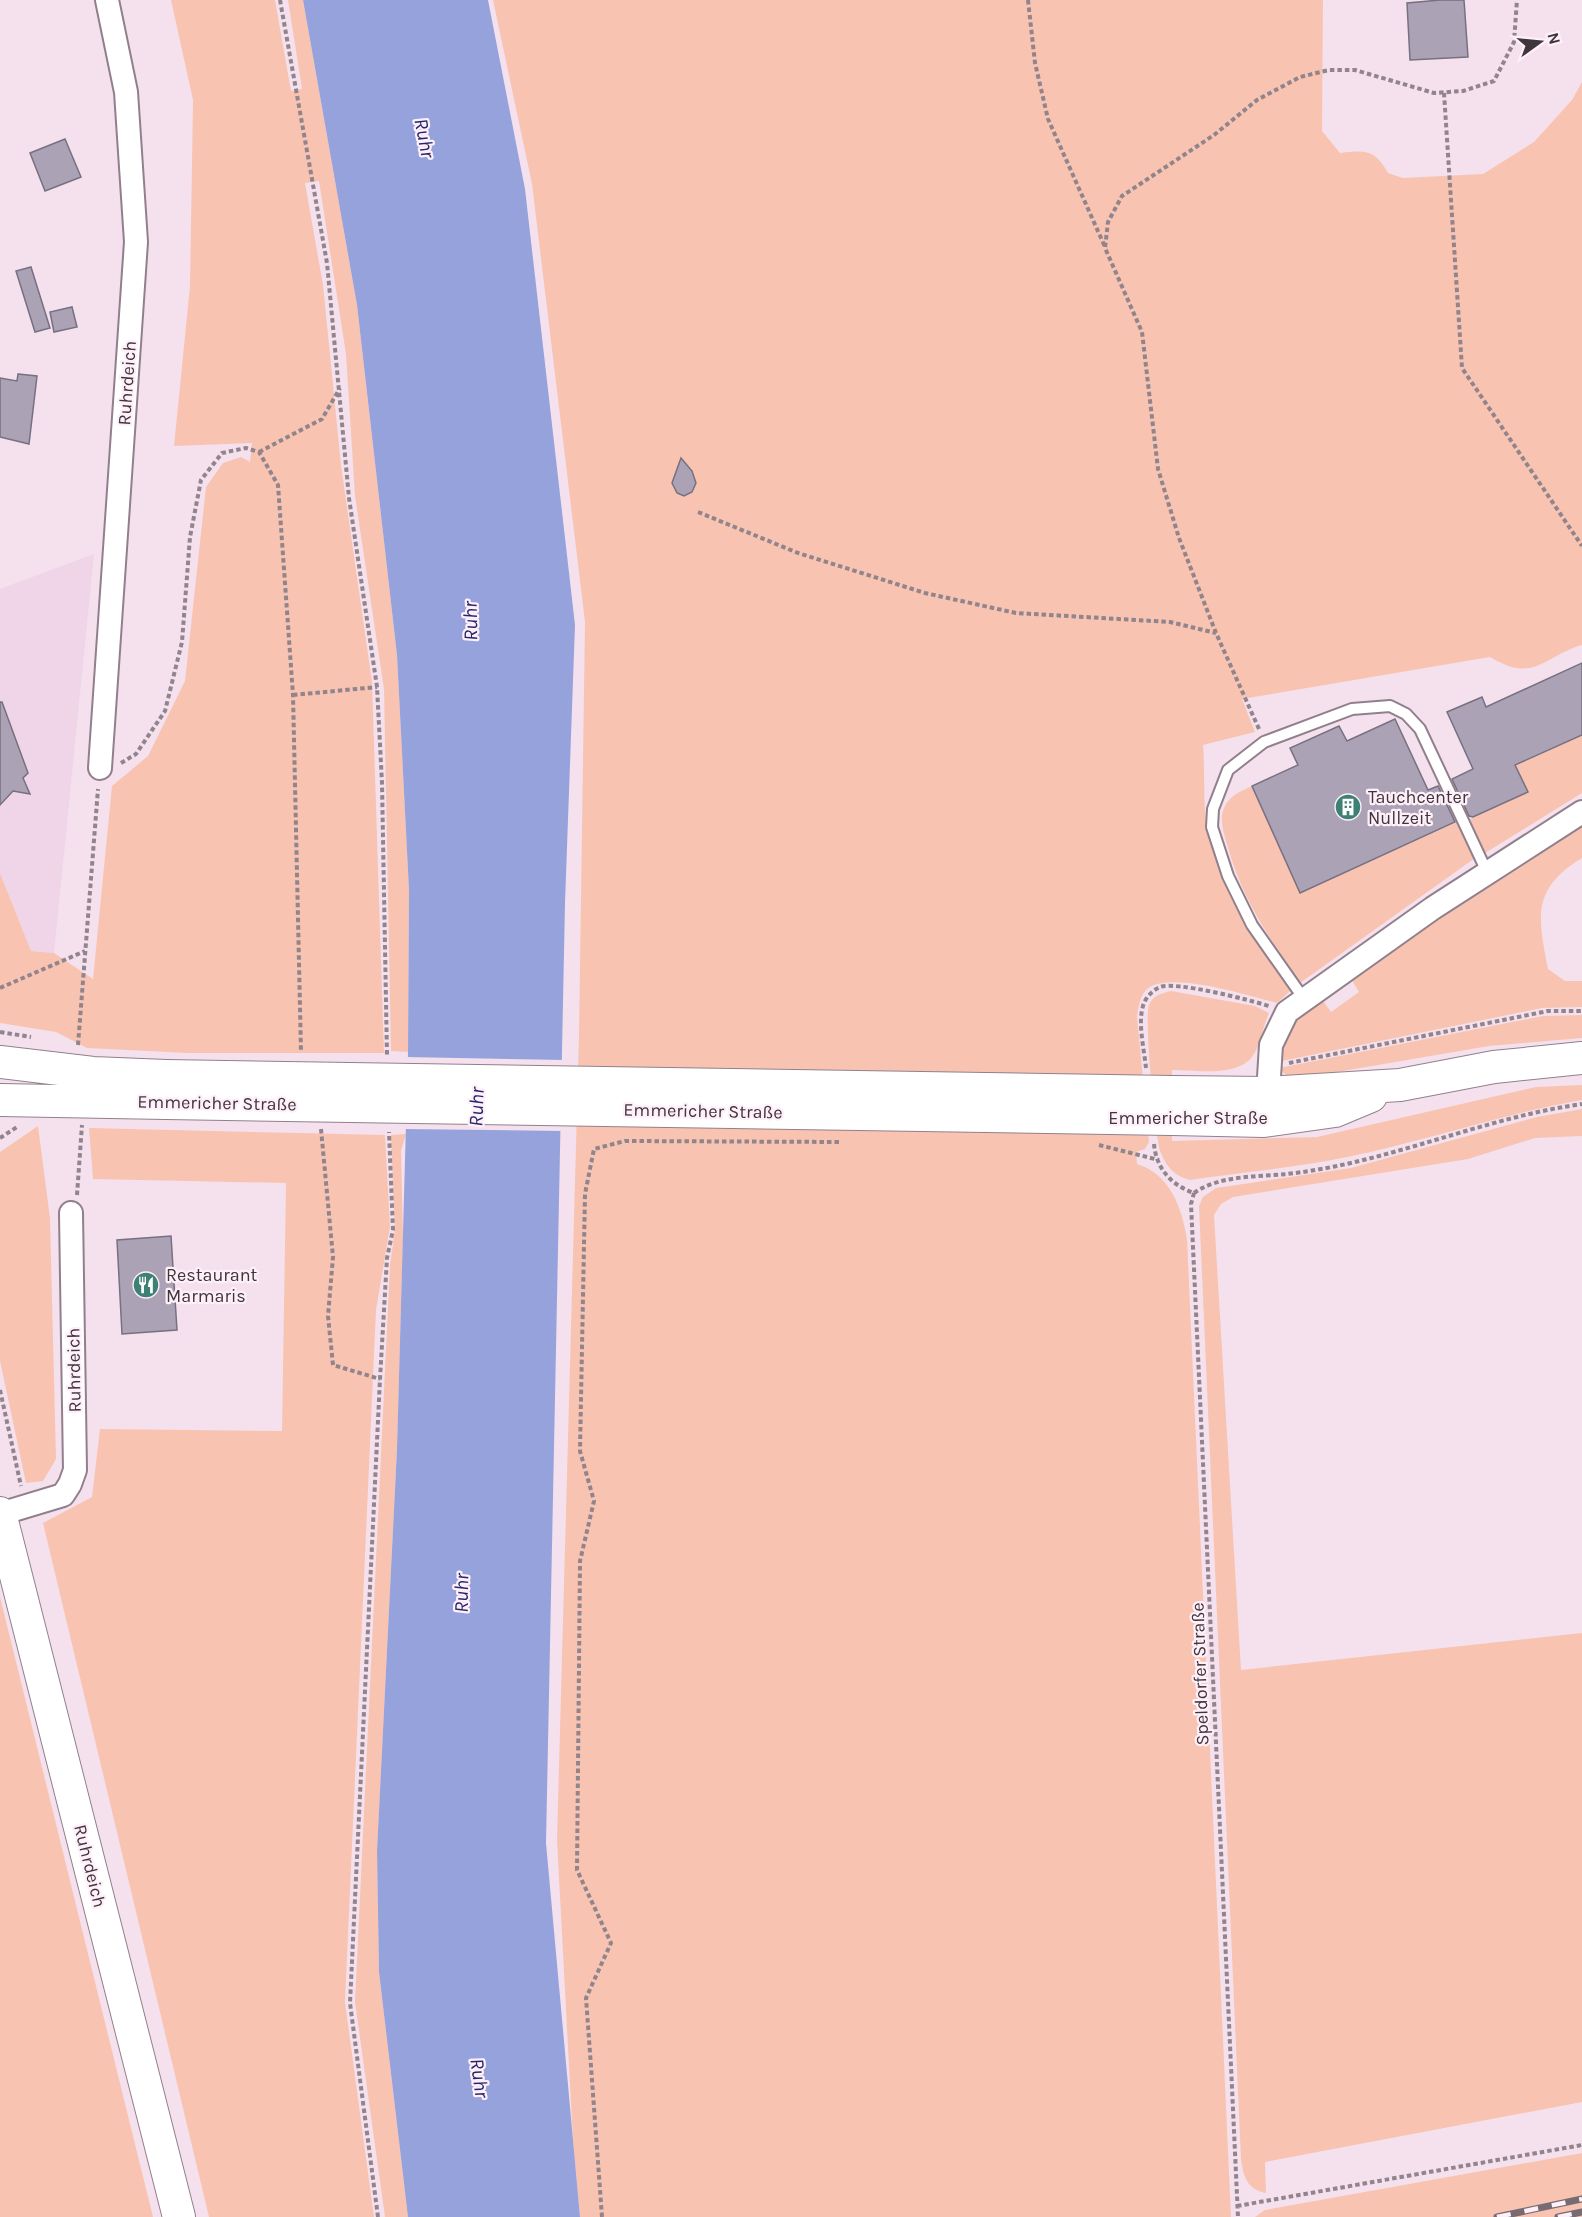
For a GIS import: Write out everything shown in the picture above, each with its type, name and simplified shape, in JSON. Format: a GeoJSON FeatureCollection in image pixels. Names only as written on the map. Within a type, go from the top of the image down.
{"type":"FeatureCollection","features":[{"type":"Feature","properties":{"kind":"main road","name":"Emmericher Straße"},"geometry":{"type":"LineString","coordinates":[[4,1104],[82,1101],[166,1089],[1264,1121],[1335,1111],[1400,1085],[1494,1067],[1582,1058]]}},
{"type":"Feature","properties":{"kind":"main road","name":"Emmericher Straße"},"geometry":{"type":"LineString","coordinates":[[0,1062],[93,1072],[166,1089]]}},
{"type":"Feature","properties":{"kind":"main road","name":"Emmericher Straße"},"geometry":{"type":"LineString","coordinates":[[1165,1117],[1268,1080],[1400,1085]]}},
{"type":"Feature","properties":{"kind":"main road","name":"Ruhrdeich"},"geometry":{"type":"LineString","coordinates":[[0,1514],[179,2217]]}},
{"type":"Feature","properties":{"kind":"street","name":"Ruhrdeich"},"geometry":{"type":"LineString","coordinates":[[99,768],[136,242],[126,92],[107,0]]}},
{"type":"Feature","properties":{"kind":"street"},"geometry":{"type":"LineString","coordinates":[[1268,1080],[1271,1045],[1295,1005],[1487,872],[1582,812]]}},
{"type":"Feature","properties":{"kind":"street","name":"Ruhrdeich"},"geometry":{"type":"LineString","coordinates":[[0,1514],[63,1495],[75,1470],[71,1213]]}},
{"type":"Feature","properties":{"kind":"lane"},"geometry":{"type":"LineString","coordinates":[[1295,1005],[1228,876],[1212,827],[1213,809],[1228,770],[1264,742],[1352,709],[1390,706],[1406,714],[1420,729],[1487,872]]}},
{"type":"Feature","properties":{"kind":"path"},"geometry":{"type":"LineString","coordinates":[[280,0],[327,263],[349,498],[377,687],[382,783],[387,1057]]}},
{"type":"Feature","properties":{"kind":"path"},"geometry":{"type":"LineString","coordinates":[[1028,0],[1035,63],[1048,119],[1142,332],[1158,469],[1179,538],[1216,633],[1264,742]]}},
{"type":"Feature","properties":{"kind":"path"},"geometry":{"type":"LineString","coordinates":[[1105,248],[1108,222],[1122,196],[1214,135],[1257,100],[1300,77],[1329,70],[1354,70],[1434,93],[1463,91],[1494,81],[1514,42],[1517,0]]}},
{"type":"Feature","properties":{"kind":"path"},"geometry":{"type":"LineString","coordinates":[[1444,93],[1462,368],[1582,546]]}},
{"type":"Feature","properties":{"kind":"path"},"geometry":{"type":"LineString","coordinates":[[259,452],[322,418],[340,387]]}},
{"type":"Feature","properties":{"kind":"path"},"geometry":{"type":"LineString","coordinates":[[77,1054],[99,768],[114,767],[136,754],[165,711],[182,642],[190,537],[201,480],[222,453],[246,448],[259,452],[278,485],[293,695],[301,1052],[304,1063]]}},
{"type":"Feature","properties":{"kind":"path"},"geometry":{"type":"LineString","coordinates":[[698,512],[798,553],[925,593],[1016,613],[1170,622],[1216,633]]}},
{"type":"Feature","properties":{"kind":"path"},"geometry":{"type":"LineString","coordinates":[[293,695],[377,687]]}},
{"type":"Feature","properties":{"kind":"path"},"geometry":{"type":"LineString","coordinates":[[0,988],[86,950]]}},
{"type":"Feature","properties":{"kind":"path"},"geometry":{"type":"LineString","coordinates":[[1147,1072],[1141,1016],[1144,1003],[1150,993],[1160,987],[1171,986],[1256,1002],[1295,1005]]}},
{"type":"Feature","properties":{"kind":"path"},"geometry":{"type":"LineString","coordinates":[[1268,1080],[1548,1011],[1582,1011]]}},
{"type":"Feature","properties":{"kind":"path"},"geometry":{"type":"LineString","coordinates":[[71,1213],[79,1188],[82,1101]]}},
{"type":"Feature","properties":{"kind":"path"},"geometry":{"type":"LineString","coordinates":[[1165,1117],[1154,1149],[1163,1172],[1177,1187],[1194,1193],[1216,1182],[1290,1173],[1351,1162],[1535,1113],[1582,1104]]}},
{"type":"Feature","properties":{"kind":"path"},"geometry":{"type":"LineString","coordinates":[[321,1126],[333,1257],[328,1316],[333,1365],[380,1379]]}},
{"type":"Feature","properties":{"kind":"path"},"geometry":{"type":"LineString","coordinates":[[378,2217],[350,2003],[380,1379],[387,1258],[393,1230],[389,1128]]}},
{"type":"Feature","properties":{"kind":"path"},"geometry":{"type":"LineString","coordinates":[[602,2217],[586,1998],[611,1943],[577,1870],[580,1561],[594,1501],[580,1451],[585,1194],[594,1149],[625,1141],[848,1142]]}},
{"type":"Feature","properties":{"kind":"path"},"geometry":{"type":"LineString","coordinates":[[1094,1144],[1159,1161]]}},
{"type":"Feature","properties":{"kind":"path","name":"Speldorfer Straße"},"geometry":{"type":"LineString","coordinates":[[1194,1193],[1191,1204],[1238,2217]]}},
{"type":"Feature","properties":{"kind":"path"},"geometry":{"type":"LineString","coordinates":[[1238,2206],[1582,2145]]}},
{"type":"Feature","properties":{"kind":"shaded area"},"geometry":{"type":"Polygon","coordinates":[[[171,0],[275,0],[291,91],[302,89],[288,0],[303,0],[357,305],[397,655],[409,890],[408,1052],[391,1051],[384,689],[355,496],[346,354],[319,181],[305,183],[323,285],[341,465],[372,682],[384,1053],[187,1053],[87,1048],[56,1032],[0,1023],[0,873],[31,951],[54,953],[93,979],[112,786],[148,756],[185,681],[206,487],[223,463],[241,457],[250,462],[252,443],[174,446],[190,286],[193,100],[171,0]]]}},
{"type":"Feature","properties":{"kind":"shaded area"},"geometry":{"type":"Polygon","coordinates":[[[493,0],[1323,0],[1322,131],[1340,153],[1369,153],[1379,160],[1388,173],[1403,178],[1483,174],[1534,142],[1572,100],[1582,82],[1582,645],[1538,666],[1528,668],[1505,665],[1490,657],[1242,699],[1255,732],[1203,745],[1207,828],[1230,893],[1252,933],[1291,990],[1277,1003],[1209,986],[1171,982],[1156,984],[1144,993],[1137,1016],[1149,1142],[1145,1149],[1136,1152],[1137,1164],[1148,1169],[1166,1184],[1178,1204],[1187,1239],[1231,2217],[580,2217],[573,2141],[557,1840],[579,1035],[585,622],[532,184],[493,0]]]}},
{"type":"Feature","properties":{"kind":"shaded area"},"geometry":{"type":"Polygon","coordinates":[[[94,554],[54,953],[31,951],[0,873],[0,589],[94,554]]]}},
{"type":"Feature","properties":{"kind":"shaded area"},"geometry":{"type":"Polygon","coordinates":[[[1582,735],[1582,793],[1485,853],[1470,819],[1528,792],[1515,766],[1582,735]]]}},
{"type":"Feature","properties":{"kind":"shaded area"},"geometry":{"type":"Polygon","coordinates":[[[1252,786],[1300,893],[1457,822],[1475,858],[1300,983],[1248,899],[1223,831],[1222,817],[1226,804],[1235,794],[1252,786]]]}},
{"type":"Feature","properties":{"kind":"shaded area"},"geometry":{"type":"Polygon","coordinates":[[[1582,822],[1582,858],[1554,881],[1546,893],[1541,919],[1548,969],[1565,981],[1582,981],[1582,1007],[1542,1008],[1277,1062],[1287,1033],[1312,1004],[1321,998],[1331,1012],[1359,992],[1350,977],[1437,915],[1582,822]]]}},
{"type":"Feature","properties":{"kind":"shaded area"},"geometry":{"type":"Polygon","coordinates":[[[1171,991],[1255,1006],[1269,1013],[1254,1054],[1239,1067],[1217,1071],[1172,1070],[1172,1141],[1317,1137],[1536,1087],[1582,1085],[1582,1100],[1347,1157],[1190,1180],[1176,1174],[1163,1158],[1153,1103],[1148,1031],[1149,1005],[1155,997],[1171,991]]]}},
{"type":"Feature","properties":{"kind":"shaded area"},"geometry":{"type":"Polygon","coordinates":[[[1582,1015],[1582,1038],[1489,1046],[1296,1079],[1287,1076],[1279,1068],[1543,1016],[1582,1015]]]}},
{"type":"Feature","properties":{"kind":"shaded area"},"geometry":{"type":"Polygon","coordinates":[[[1582,1109],[1582,1136],[1535,1138],[1468,1159],[1233,1197],[1221,1204],[1214,1215],[1241,1670],[1582,1633],[1582,2102],[1265,2162],[1266,2193],[1251,2186],[1241,2160],[1199,1206],[1203,1197],[1216,1188],[1351,1168],[1537,1117],[1582,1109]]]}},
{"type":"Feature","properties":{"kind":"shaded area"},"geometry":{"type":"Polygon","coordinates":[[[38,1126],[50,1218],[56,1459],[43,1481],[26,1483],[0,1361],[0,1152],[38,1126]]]}},
{"type":"Feature","properties":{"kind":"shaded area"},"geometry":{"type":"Polygon","coordinates":[[[89,1128],[385,1135],[390,1227],[376,1310],[345,2002],[374,2217],[209,2217],[43,1523],[92,1497],[100,1429],[282,1431],[286,1183],[93,1179],[89,1128]]]}},
{"type":"Feature","properties":{"kind":"shaded area"},"geometry":{"type":"Polygon","coordinates":[[[406,1134],[401,1151],[403,1236],[397,1449],[377,1851],[379,1972],[408,2217],[385,2217],[355,2002],[390,1265],[395,1230],[391,1135],[406,1134]]]}},
{"type":"Feature","properties":{"kind":"shaded area"},"geometry":{"type":"Polygon","coordinates":[[[0,1597],[153,2217],[0,2217],[0,1597]]]}},
{"type":"Feature","properties":{"kind":"shaded area"},"geometry":{"type":"Polygon","coordinates":[[[1582,2153],[1582,2217],[1255,2217],[1265,2210],[1582,2153]]]}},
{"type":"Feature","properties":{"kind":"water","name":"Ruhr"},"geometry":{"type":"Polygon","coordinates":[[[303,0],[488,0],[525,189],[575,625],[565,903],[546,1843],[580,2217],[408,2217],[379,1972],[377,1851],[397,1449],[408,1052],[409,890],[397,655],[357,305],[303,0]]]}},
{"type":"Feature","properties":{"kind":"pier"},"geometry":{"type":"Polygon","coordinates":[[[405,1057],[565,1060],[563,1131],[403,1129],[405,1057]]]}},
{"type":"Feature","properties":{"kind":"building"},"geometry":{"type":"Polygon","coordinates":[[[1464,0],[1468,57],[1410,60],[1407,3],[1464,0]]]}},
{"type":"Feature","properties":{"kind":"building"},"geometry":{"type":"Polygon","coordinates":[[[65,139],[81,177],[45,191],[30,153],[65,139]]]}},
{"type":"Feature","properties":{"kind":"building"},"geometry":{"type":"Polygon","coordinates":[[[31,267],[50,328],[35,332],[16,271],[31,267]]]}},
{"type":"Feature","properties":{"kind":"building"},"geometry":{"type":"Polygon","coordinates":[[[72,307],[77,327],[54,332],[50,312],[72,307]]]}},
{"type":"Feature","properties":{"kind":"building"},"geometry":{"type":"Polygon","coordinates":[[[18,374],[37,376],[29,444],[0,437],[0,378],[17,381],[18,374]]]}},
{"type":"Feature","properties":{"kind":"building"},"geometry":{"type":"Polygon","coordinates":[[[681,458],[692,471],[696,483],[692,492],[684,496],[677,493],[672,483],[681,458]]]}},
{"type":"Feature","properties":{"kind":"building"},"geometry":{"type":"Polygon","coordinates":[[[1582,663],[1582,735],[1515,765],[1528,792],[1473,817],[1469,816],[1452,779],[1473,769],[1447,712],[1482,697],[1486,707],[1582,663]]]}},
{"type":"Feature","properties":{"kind":"building"},"geometry":{"type":"Polygon","coordinates":[[[0,702],[2,702],[28,773],[23,778],[30,794],[13,791],[0,805],[0,702]]]}},
{"type":"Feature","properties":{"kind":"building","name":"Tauchcenter Nullzeit"},"geometry":{"type":"Polygon","coordinates":[[[1395,719],[1428,790],[1438,786],[1455,822],[1300,893],[1252,786],[1298,765],[1290,748],[1339,726],[1347,741],[1395,719]]]}},
{"type":"Feature","properties":{"kind":"building","name":"Restaurant Marmaris"},"geometry":{"type":"Polygon","coordinates":[[[171,1236],[177,1330],[122,1334],[117,1240],[171,1236]]]}},
{"type":"Feature","properties":{"kind":"railway"},"geometry":{"type":"LineString","coordinates":[[1497,2217],[1582,2199]]}},
{"type":"Feature","properties":{"kind":"railway"},"geometry":{"type":"LineString","coordinates":[[1558,2217],[1582,2212]]}},
{"type":"Feature","properties":{"kind":"place","name":"Tauchcenter Nullzeit"},"geometry":{"type":"Point","coordinates":[1348,807]}},
{"type":"Feature","properties":{"kind":"place","name":"Restaurant Marmaris"},"geometry":{"type":"Point","coordinates":[146,1285]}}]}
